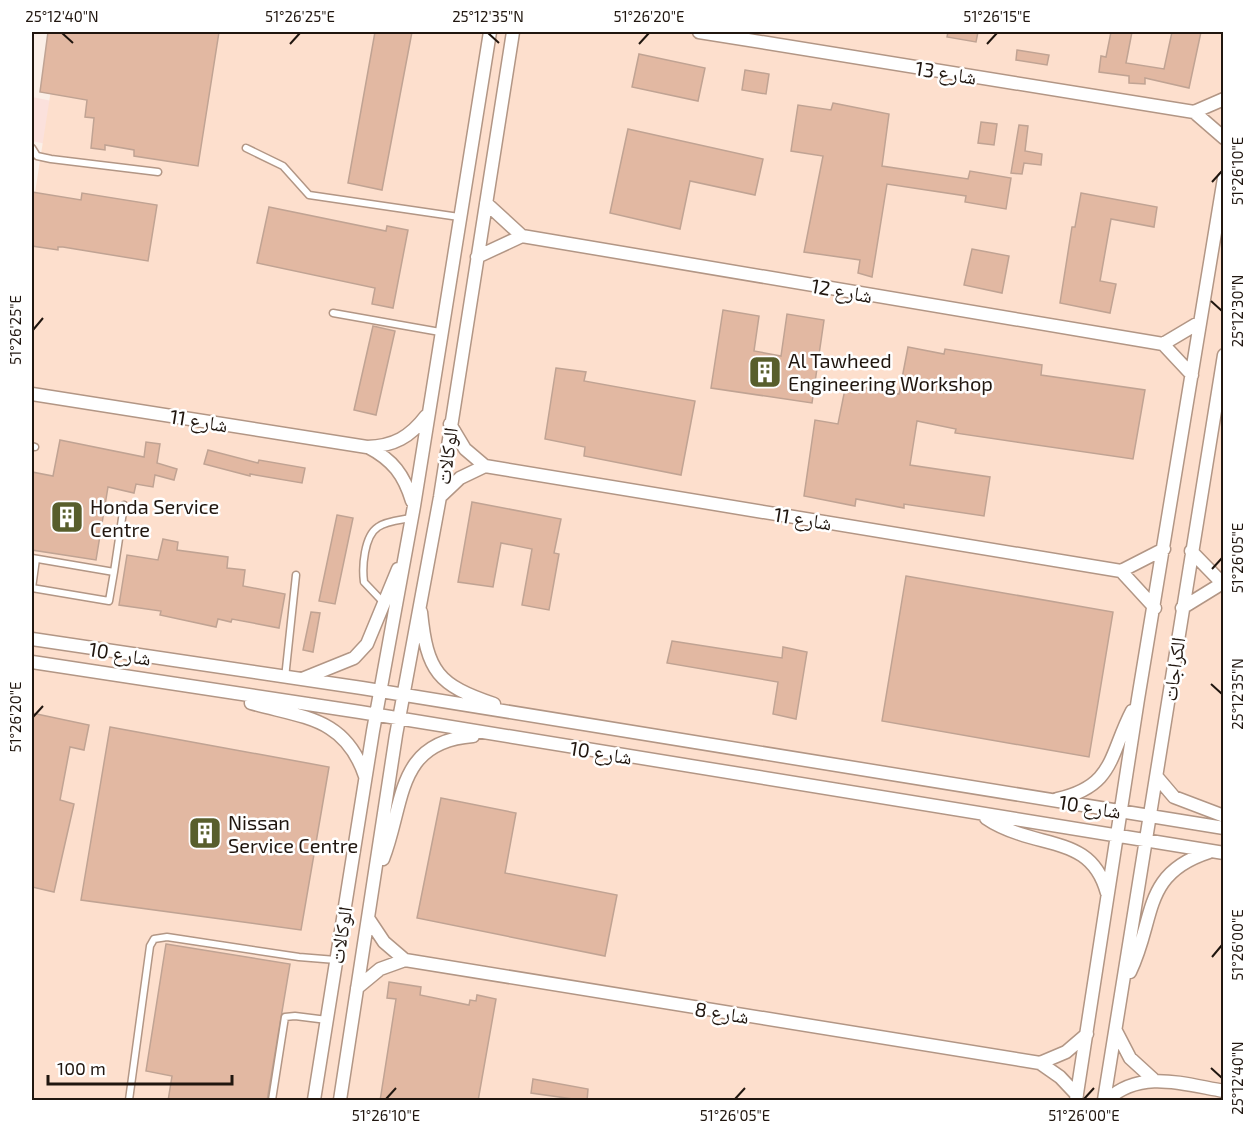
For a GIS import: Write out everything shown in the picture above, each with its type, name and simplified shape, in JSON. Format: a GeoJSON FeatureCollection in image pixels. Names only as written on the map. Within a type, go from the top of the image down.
{"type":"FeatureCollection","features":[{"type":"Feature","properties":{"kind":"street","name":"الوكالات"},"geometry":{"type":"LineString","coordinates":[[314,1101],[376,715],[413,512],[426,415],[490,32]]}},
{"type":"Feature","properties":{"kind":"street","name":"الوكالات"},"geometry":{"type":"LineString","coordinates":[[340,1101],[399,719],[440,497],[513,32]]}},
{"type":"Feature","properties":{"kind":"street","name":"شارع 13"},"geometry":{"type":"LineString","coordinates":[[699,32],[1194,112]]}},
{"type":"Feature","properties":{"kind":"street"},"geometry":{"type":"LineString","coordinates":[[1224,99],[1194,112],[1224,138]]}},
{"type":"Feature","properties":{"kind":"street","name":"الكراجات"},"geometry":{"type":"LineString","coordinates":[[1077,1098],[1138,699],[1155,608],[1224,178]]}},
{"type":"Feature","properties":{"kind":"street"},"geometry":{"type":"LineString","coordinates":[[477,257],[522,236],[486,203]]}},
{"type":"Feature","properties":{"kind":"street","name":"شارع 12"},"geometry":{"type":"LineString","coordinates":[[522,236],[1162,344]]}},
{"type":"Feature","properties":{"kind":"street"},"geometry":{"type":"LineString","coordinates":[[1192,375],[1162,344],[1200,322]]}},
{"type":"Feature","properties":{"kind":"street","name":"الكراجات"},"geometry":{"type":"LineString","coordinates":[[1106,1101],[1191,551],[1224,355]]}},
{"type":"Feature","properties":{"kind":"street","name":"شارع 11"},"geometry":{"type":"LineString","coordinates":[[32,394],[367,447],[385,446],[402,440],[426,415]]}},
{"type":"Feature","properties":{"kind":"street"},"geometry":{"type":"LineString","coordinates":[[440,497],[460,478],[485,466],[465,449],[450,424]]}},
{"type":"Feature","properties":{"kind":"street","name":"شارع 11"},"geometry":{"type":"LineString","coordinates":[[367,447],[386,457],[397,468],[407,486],[413,512]]}},
{"type":"Feature","properties":{"kind":"street","name":"شارع 11"},"geometry":{"type":"LineString","coordinates":[[485,466],[1121,571]]}},
{"type":"Feature","properties":{"kind":"street"},"geometry":{"type":"LineString","coordinates":[[1155,608],[1121,571],[1164,549]]}},
{"type":"Feature","properties":{"kind":"street"},"geometry":{"type":"LineString","coordinates":[[1182,608],[1222,585],[1191,551]]}},
{"type":"Feature","properties":{"kind":"street","name":"الوكالات"},"geometry":{"type":"LineString","coordinates":[[298,681],[354,658],[367,644],[382,602],[404,558]]}},
{"type":"Feature","properties":{"kind":"street","name":"شارع 10"},"geometry":{"type":"LineString","coordinates":[[420,598],[424,642],[429,658],[438,674],[463,694],[530,715]]}},
{"type":"Feature","properties":{"kind":"street","name":"شارع 10"},"geometry":{"type":"LineString","coordinates":[[32,639],[530,715],[1224,828]]}},
{"type":"Feature","properties":{"kind":"street","name":"شارع 10"},"geometry":{"type":"LineString","coordinates":[[32,662],[376,715],[1224,853]]}},
{"type":"Feature","properties":{"kind":"street","name":"شارع 10"},"geometry":{"type":"LineString","coordinates":[[224,693],[339,732],[355,751],[366,779]]}},
{"type":"Feature","properties":{"kind":"street","name":"الكراجات"},"geometry":{"type":"LineString","coordinates":[[1050,800],[1084,790],[1104,775],[1138,699]]}},
{"type":"Feature","properties":{"kind":"street","name":"الوكالات"},"geometry":{"type":"LineString","coordinates":[[375,880],[389,842],[404,781],[419,757],[452,739],[492,735]]}},
{"type":"Feature","properties":{"kind":"street"},"geometry":{"type":"LineString","coordinates":[[1157,777],[1174,797],[1224,816]]}},
{"type":"Feature","properties":{"kind":"street","name":"شارع 10"},"geometry":{"type":"LineString","coordinates":[[977,813],[1019,834],[1073,849],[1096,868],[1103,879],[1108,897]]}},
{"type":"Feature","properties":{"kind":"street","name":"الكراجات"},"geometry":{"type":"LineString","coordinates":[[1124,984],[1138,956],[1161,883],[1176,866],[1210,851]]}},
{"type":"Feature","properties":{"kind":"street"},"geometry":{"type":"LineString","coordinates":[[357,988],[380,969],[405,960],[384,942],[368,918]]}},
{"type":"Feature","properties":{"kind":"street","name":"شارع 8"},"geometry":{"type":"LineString","coordinates":[[405,960],[1040,1063],[1060,1077],[1077,1098]]}},
{"type":"Feature","properties":{"kind":"street"},"geometry":{"type":"LineString","coordinates":[[1116,1030],[1130,1058],[1153,1079]]}},
{"type":"Feature","properties":{"kind":"street"},"geometry":{"type":"LineString","coordinates":[[1040,1063],[1066,1052],[1087,1034]]}},
{"type":"Feature","properties":{"kind":"street"},"geometry":{"type":"LineString","coordinates":[[1106,1101],[1125,1087],[1153,1079],[1224,1091]]}},
{"type":"Feature","properties":{"kind":"lane"},"geometry":{"type":"LineString","coordinates":[[32,148],[37,156],[51,159],[158,172]]}},
{"type":"Feature","properties":{"kind":"lane"},"geometry":{"type":"LineString","coordinates":[[246,148],[283,166],[309,195],[459,217]]}},
{"type":"Feature","properties":{"kind":"lane"},"geometry":{"type":"LineString","coordinates":[[333,313],[440,332]]}},
{"type":"Feature","properties":{"kind":"lane"},"geometry":{"type":"LineString","coordinates":[[114,572],[34,559],[32,588],[109,601],[114,572],[124,506]]}},
{"type":"Feature","properties":{"kind":"lane"},"geometry":{"type":"LineString","coordinates":[[382,602],[364,582],[368,542],[373,531],[380,525],[413,512]]}},
{"type":"Feature","properties":{"kind":"lane"},"geometry":{"type":"LineString","coordinates":[[285,679],[296,575]]}},
{"type":"Feature","properties":{"kind":"lane"},"geometry":{"type":"LineString","coordinates":[[129,1101],[150,946],[154,939],[167,937],[299,957],[336,960]]}},
{"type":"Feature","properties":{"kind":"lane"},"geometry":{"type":"LineString","coordinates":[[272,1101],[285,1017],[327,1020]]}},
{"type":"Feature","properties":{"kind":"shaded area"},"geometry":{"type":"Polygon","coordinates":[[[60,32],[1223,32],[1223,1100],[32,1100],[32,212],[60,32]]]}},
{"type":"Feature","properties":{"kind":"shaded area"},"geometry":{"type":"Polygon","coordinates":[[[32,97],[82,107],[74,150],[32,141],[32,97]]]}},
{"type":"Feature","properties":{"kind":"building"},"geometry":{"type":"Polygon","coordinates":[[[48,32],[219,32],[198,166],[134,156],[134,150],[105,145],[105,150],[91,148],[94,118],[85,117],[87,100],[40,92],[48,32]]]}},
{"type":"Feature","properties":{"kind":"building"},"geometry":{"type":"Polygon","coordinates":[[[375,32],[412,32],[382,190],[348,183],[375,32]]]}},
{"type":"Feature","properties":{"kind":"building"},"geometry":{"type":"Polygon","coordinates":[[[948,32],[978,32],[976,42],[947,37],[948,32]]]}},
{"type":"Feature","properties":{"kind":"building"},"geometry":{"type":"Polygon","coordinates":[[[1111,32],[1132,32],[1126,63],[1164,69],[1172,32],[1201,32],[1189,88],[1145,78],[1145,84],[1129,83],[1129,76],[1099,72],[1101,56],[1106,57],[1111,32]]]}},
{"type":"Feature","properties":{"kind":"building"},"geometry":{"type":"Polygon","coordinates":[[[1017,50],[1049,55],[1047,65],[1016,60],[1017,50]]]}},
{"type":"Feature","properties":{"kind":"building"},"geometry":{"type":"Polygon","coordinates":[[[639,54],[705,68],[698,101],[632,87],[639,54]]]}},
{"type":"Feature","properties":{"kind":"building"},"geometry":{"type":"Polygon","coordinates":[[[745,70],[769,74],[766,94],[742,90],[745,70]]]}},
{"type":"Feature","properties":{"kind":"building"},"geometry":{"type":"Polygon","coordinates":[[[833,103],[889,114],[882,166],[968,179],[970,171],[1011,178],[1006,209],[965,202],[966,196],[887,184],[872,277],[858,273],[860,260],[804,252],[823,156],[791,151],[798,105],[831,110],[833,103]]]}},
{"type":"Feature","properties":{"kind":"building"},"geometry":{"type":"Polygon","coordinates":[[[981,122],[997,124],[994,145],[978,143],[981,122]]]}},
{"type":"Feature","properties":{"kind":"building"},"geometry":{"type":"Polygon","coordinates":[[[1019,125],[1028,126],[1025,151],[1042,154],[1041,165],[1024,163],[1022,174],[1011,173],[1019,125]]]}},
{"type":"Feature","properties":{"kind":"building"},"geometry":{"type":"Polygon","coordinates":[[[628,129],[763,159],[755,195],[690,181],[680,229],[610,213],[628,129]]]}},
{"type":"Feature","properties":{"kind":"building"},"geometry":{"type":"Polygon","coordinates":[[[32,192],[81,200],[82,193],[157,205],[148,261],[63,247],[58,247],[58,250],[32,246],[32,192]]]}},
{"type":"Feature","properties":{"kind":"building"},"geometry":{"type":"Polygon","coordinates":[[[1081,193],[1157,207],[1154,227],[1111,219],[1100,281],[1116,284],[1110,313],[1060,303],[1072,227],[1075,227],[1081,193]]]}},
{"type":"Feature","properties":{"kind":"building"},"geometry":{"type":"Polygon","coordinates":[[[269,207],[386,231],[387,226],[408,230],[393,308],[372,304],[375,288],[257,263],[269,207]]]}},
{"type":"Feature","properties":{"kind":"building"},"geometry":{"type":"Polygon","coordinates":[[[972,249],[1009,256],[1002,293],[964,285],[972,249]]]}},
{"type":"Feature","properties":{"kind":"building","name":"Al Tawheed Engineering Workshop"},"geometry":{"type":"Polygon","coordinates":[[[723,310],[759,316],[754,351],[781,356],[787,314],[824,320],[812,403],[711,388],[723,310]]]}},
{"type":"Feature","properties":{"kind":"building"},"geometry":{"type":"Polygon","coordinates":[[[373,326],[395,331],[376,415],[354,410],[373,326]]]}},
{"type":"Feature","properties":{"kind":"building"},"geometry":{"type":"Polygon","coordinates":[[[908,347],[944,354],[945,349],[1042,365],[1041,375],[1145,390],[1133,459],[955,433],[956,429],[917,421],[910,465],[990,477],[984,516],[904,504],[904,508],[856,499],[855,506],[804,496],[815,420],[838,424],[846,384],[899,394],[908,347]]]}},
{"type":"Feature","properties":{"kind":"building"},"geometry":{"type":"Polygon","coordinates":[[[556,368],[586,372],[584,381],[695,401],[681,475],[584,456],[585,447],[545,439],[556,368]]]}},
{"type":"Feature","properties":{"kind":"building"},"geometry":{"type":"Polygon","coordinates":[[[60,440],[144,457],[146,442],[160,444],[157,463],[177,469],[174,480],[155,475],[153,487],[136,484],[134,493],[108,487],[96,560],[32,550],[32,472],[53,476],[60,440]]]}},
{"type":"Feature","properties":{"kind":"building"},"geometry":{"type":"Polygon","coordinates":[[[208,450],[258,463],[259,460],[305,468],[302,483],[250,474],[250,476],[204,464],[208,450]]]}},
{"type":"Feature","properties":{"kind":"building"},"geometry":{"type":"Polygon","coordinates":[[[472,502],[561,519],[554,553],[559,554],[549,610],[522,605],[532,549],[501,543],[493,587],[458,582],[472,502]]]}},
{"type":"Feature","properties":{"kind":"building"},"geometry":{"type":"Polygon","coordinates":[[[337,515],[353,518],[335,604],[319,601],[337,515]]]}},
{"type":"Feature","properties":{"kind":"building"},"geometry":{"type":"Polygon","coordinates":[[[163,539],[178,542],[177,550],[228,557],[227,568],[245,570],[243,586],[285,594],[279,628],[232,619],[231,622],[218,619],[216,627],[160,615],[161,611],[119,605],[127,555],[158,560],[163,539]]]}},
{"type":"Feature","properties":{"kind":"building"},"geometry":{"type":"Polygon","coordinates":[[[906,576],[1113,612],[1089,757],[882,721],[906,576]]]}},
{"type":"Feature","properties":{"kind":"building"},"geometry":{"type":"Polygon","coordinates":[[[311,612],[320,613],[313,652],[303,650],[311,612]]]}},
{"type":"Feature","properties":{"kind":"building"},"geometry":{"type":"Polygon","coordinates":[[[672,641],[782,658],[783,647],[807,652],[796,719],[773,714],[778,682],[667,663],[672,641]]]}},
{"type":"Feature","properties":{"kind":"building"},"geometry":{"type":"Polygon","coordinates":[[[32,713],[89,725],[84,750],[70,747],[60,800],[74,804],[54,892],[32,887],[32,713]]]}},
{"type":"Feature","properties":{"kind":"building","name":"Nissan Service Centre"},"geometry":{"type":"Polygon","coordinates":[[[110,727],[329,767],[301,930],[81,900],[110,727]]]}},
{"type":"Feature","properties":{"kind":"building"},"geometry":{"type":"Polygon","coordinates":[[[441,798],[516,813],[505,873],[617,895],[605,956],[417,918],[441,798]]]}},
{"type":"Feature","properties":{"kind":"building"},"geometry":{"type":"Polygon","coordinates":[[[166,944],[290,964],[267,1101],[168,1101],[172,1076],[146,1071],[166,944]]]}},
{"type":"Feature","properties":{"kind":"building"},"geometry":{"type":"Polygon","coordinates":[[[389,982],[421,987],[420,995],[469,1005],[470,1000],[476,1001],[477,995],[496,999],[478,1101],[380,1101],[396,999],[387,998],[389,982]]]}},
{"type":"Feature","properties":{"kind":"building"},"geometry":{"type":"Polygon","coordinates":[[[533,1079],[588,1089],[587,1101],[531,1093],[533,1079]]]}},
{"type":"Feature","properties":{"kind":"place","name":"Al Tawheed Engineering Workshop"},"geometry":{"type":"Point","coordinates":[765,372]}},
{"type":"Feature","properties":{"kind":"place","name":"Honda Service Centre"},"geometry":{"type":"Point","coordinates":[67,517]}},
{"type":"Feature","properties":{"kind":"place","name":"Nissan Service Centre"},"geometry":{"type":"Point","coordinates":[205,833]}}]}
